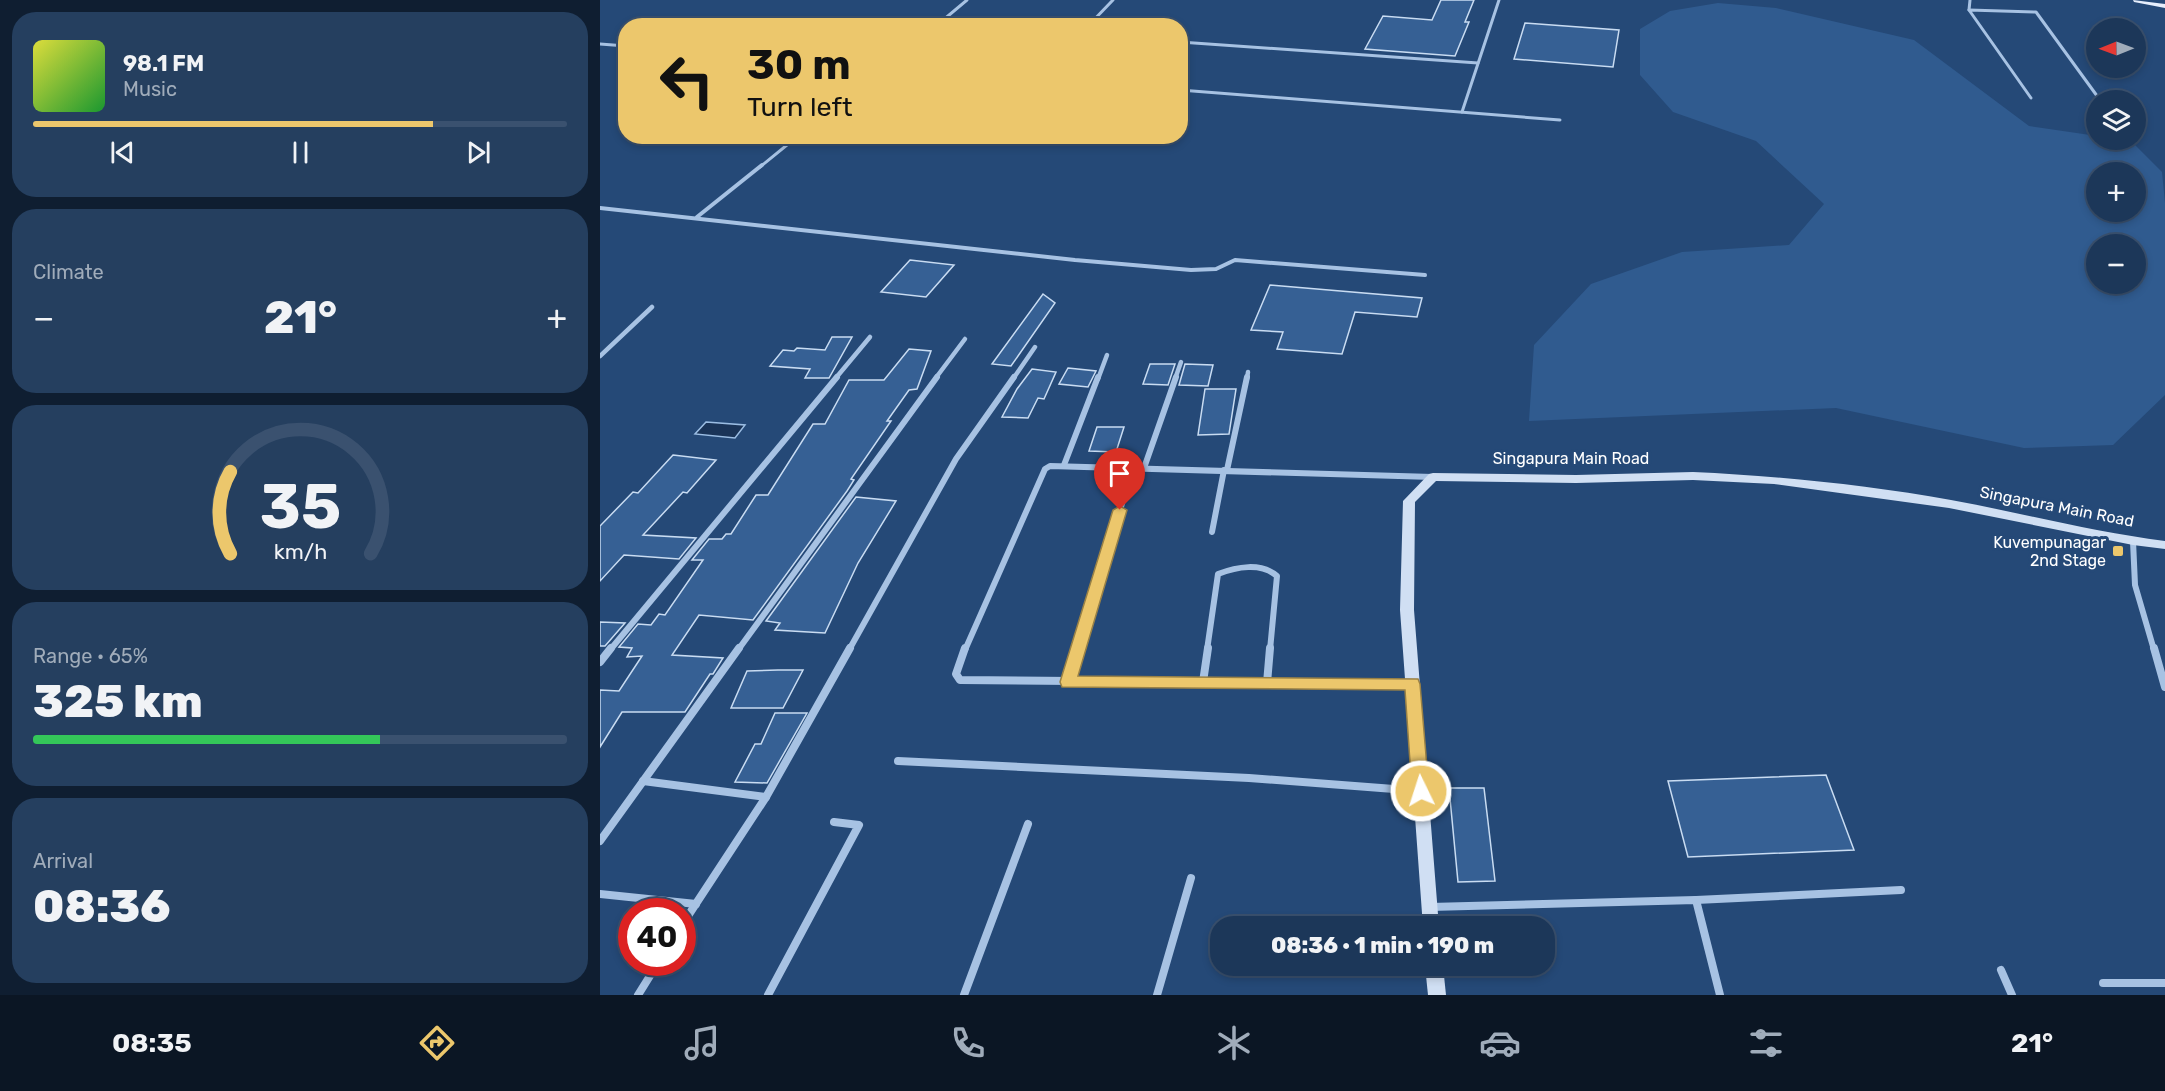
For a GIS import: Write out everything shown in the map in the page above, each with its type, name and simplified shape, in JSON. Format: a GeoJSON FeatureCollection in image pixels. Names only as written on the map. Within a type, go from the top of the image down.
{"type":"FeatureCollection","features":[{"type":"Feature","properties":{"kind":"main road"},"geometry":{"type":"LineString","coordinates":[[2137,0],[2165,6]]}},
{"type":"Feature","properties":{"kind":"street"},"geometry":{"type":"LineString","coordinates":[[600,356],[652,307]]}},
{"type":"Feature","properties":{"kind":"street"},"geometry":{"type":"LineString","coordinates":[[600,662],[870,337]]}},
{"type":"Feature","properties":{"kind":"street"},"geometry":{"type":"LineString","coordinates":[[600,841],[965,339]]}},
{"type":"Feature","properties":{"kind":"street"},"geometry":{"type":"LineString","coordinates":[[696,904],[766,796],[956,459],[1035,347]]}},
{"type":"Feature","properties":{"kind":"street"},"geometry":{"type":"LineString","coordinates":[[1064,465],[1107,356]]}},
{"type":"Feature","properties":{"kind":"street"},"geometry":{"type":"LineString","coordinates":[[1144,468],[1181,362]]}},
{"type":"Feature","properties":{"kind":"street"},"geometry":{"type":"LineString","coordinates":[[1212,532],[1248,372]]}},
{"type":"Feature","properties":{"kind":"street"},"geometry":{"type":"LineString","coordinates":[[1412,684],[960,680],[956,674],[957,667],[1046,469],[1053,465],[1433,477]]}},
{"type":"Feature","properties":{"kind":"street"},"geometry":{"type":"LineString","coordinates":[[1068,682],[1133,467]]}},
{"type":"Feature","properties":{"kind":"street","name":"Singapura Main Road"},"geometry":{"type":"LineString","coordinates":[[1433,477],[1576,479],[1693,476],[1774,480],[1949,504],[2133,541],[2165,545]]}},
{"type":"Feature","properties":{"kind":"street"},"geometry":{"type":"LineString","coordinates":[[1430,916],[1407,610],[1409,501],[1433,477]]}},
{"type":"Feature","properties":{"kind":"street"},"geometry":{"type":"LineString","coordinates":[[2133,541],[2135,585],[2165,687]]}},
{"type":"Feature","properties":{"kind":"street"},"geometry":{"type":"LineString","coordinates":[[1203,682],[1218,574],[1234,569],[1265,569],[1273,571],[1277,576],[1267,683]]}},
{"type":"Feature","properties":{"kind":"street"},"geometry":{"type":"LineString","coordinates":[[898,761],[1210,776],[1421,791]]}},
{"type":"Feature","properties":{"kind":"street"},"geometry":{"type":"LineString","coordinates":[[643,781],[766,796]]}},
{"type":"Feature","properties":{"kind":"street"},"geometry":{"type":"LineString","coordinates":[[768,995],[859,825],[834,822]]}},
{"type":"Feature","properties":{"kind":"street"},"geometry":{"type":"LineString","coordinates":[[964,995],[1028,824]]}},
{"type":"Feature","properties":{"kind":"street"},"geometry":{"type":"LineString","coordinates":[[1157,995],[1191,878]]}},
{"type":"Feature","properties":{"kind":"street"},"geometry":{"type":"LineString","coordinates":[[1430,907],[1696,900],[1901,890]]}},
{"type":"Feature","properties":{"kind":"street"},"geometry":{"type":"LineString","coordinates":[[600,894],[638,898]]}},
{"type":"Feature","properties":{"kind":"street"},"geometry":{"type":"LineString","coordinates":[[1696,900],[1720,995]]}},
{"type":"Feature","properties":{"kind":"street"},"geometry":{"type":"LineString","coordinates":[[2001,970],[2012,995]]}},
{"type":"Feature","properties":{"kind":"street"},"geometry":{"type":"LineString","coordinates":[[638,995],[650,976]]}},
{"type":"Feature","properties":{"kind":"street"},"geometry":{"type":"LineString","coordinates":[[1435,976],[1437,995]]}},
{"type":"Feature","properties":{"kind":"street"},"geometry":{"type":"LineString","coordinates":[[2103,983],[2165,983]]}},
{"type":"Feature","properties":{"kind":"lane"},"geometry":{"type":"LineString","coordinates":[[946,18],[967,0]]}},
{"type":"Feature","properties":{"kind":"lane"},"geometry":{"type":"LineString","coordinates":[[1096,18],[1113,0]]}},
{"type":"Feature","properties":{"kind":"lane"},"geometry":{"type":"LineString","coordinates":[[1462,112],[1499,0]]}},
{"type":"Feature","properties":{"kind":"lane"},"geometry":{"type":"LineString","coordinates":[[1970,0],[1969,10],[2031,98]]}},
{"type":"Feature","properties":{"kind":"lane"},"geometry":{"type":"LineString","coordinates":[[1969,10],[2036,12],[2093,90]]}},
{"type":"Feature","properties":{"kind":"lane"},"geometry":{"type":"LineString","coordinates":[[1188,43],[1478,63]]}},
{"type":"Feature","properties":{"kind":"lane"},"geometry":{"type":"LineString","coordinates":[[600,44],[618,45]]}},
{"type":"Feature","properties":{"kind":"lane"},"geometry":{"type":"LineString","coordinates":[[1188,91],[1560,120]]}},
{"type":"Feature","properties":{"kind":"lane"},"geometry":{"type":"LineString","coordinates":[[697,217],[788,144]]}},
{"type":"Feature","properties":{"kind":"lane"},"geometry":{"type":"LineString","coordinates":[[600,208],[1063,259],[1191,270],[1216,269],[1235,260],[1425,275]]}},
{"type":"Feature","properties":{"kind":"shaded area"},"geometry":{"type":"Polygon","coordinates":[[[1718,3],[1776,8],[1914,40],[2029,126],[2086,134],[2086,150],[2140,150],[2162,172],[2165,203],[2165,395],[2113,445],[2024,448],[1836,408],[1529,421],[1534,345],[1591,284],[1682,252],[1789,245],[1824,204],[1756,141],[1673,112],[1640,75],[1640,29],[1670,11],[1718,3]]]}},
{"type":"Feature","properties":{"kind":"shaded area"},"geometry":{"type":"Polygon","coordinates":[[[706,422],[745,425],[735,438],[695,434],[706,422]]]}},
{"type":"Feature","properties":{"kind":"building"},"geometry":{"type":"Polygon","coordinates":[[[1441,0],[1474,0],[1465,22],[1469,22],[1455,56],[1365,49],[1383,16],[1432,20],[1441,0]]]}},
{"type":"Feature","properties":{"kind":"building"},"geometry":{"type":"Polygon","coordinates":[[[1525,23],[1619,30],[1613,67],[1514,59],[1525,23]]]}},
{"type":"Feature","properties":{"kind":"building"},"geometry":{"type":"Polygon","coordinates":[[[910,260],[954,265],[926,297],[881,292],[910,260]]]}},
{"type":"Feature","properties":{"kind":"building"},"geometry":{"type":"Polygon","coordinates":[[[1270,285],[1422,298],[1417,317],[1355,312],[1342,354],[1277,349],[1283,332],[1251,330],[1270,285]]]}},
{"type":"Feature","properties":{"kind":"building"},"geometry":{"type":"Polygon","coordinates":[[[1043,294],[1055,303],[1011,366],[992,364],[1043,294]]]}},
{"type":"Feature","properties":{"kind":"building"},"geometry":{"type":"Polygon","coordinates":[[[832,337],[852,337],[829,378],[805,378],[810,369],[770,366],[783,350],[794,351],[797,348],[825,350],[832,337]]]}},
{"type":"Feature","properties":{"kind":"building"},"geometry":{"type":"Polygon","coordinates":[[[909,349],[931,351],[917,389],[909,390],[887,421],[891,421],[851,479],[854,480],[847,491],[753,620],[699,615],[672,655],[723,658],[685,712],[622,712],[600,747],[600,690],[619,691],[642,656],[627,657],[632,648],[619,647],[638,624],[651,625],[659,614],[665,615],[703,560],[692,560],[709,539],[722,539],[726,534],[731,534],[756,495],[768,495],[813,424],[825,424],[849,380],[884,380],[909,349]]]}},
{"type":"Feature","properties":{"kind":"building"},"geometry":{"type":"Polygon","coordinates":[[[1150,364],[1175,364],[1168,385],[1143,384],[1150,364]]]}},
{"type":"Feature","properties":{"kind":"building"},"geometry":{"type":"Polygon","coordinates":[[[1185,364],[1213,365],[1208,386],[1179,385],[1185,364]]]}},
{"type":"Feature","properties":{"kind":"building"},"geometry":{"type":"Polygon","coordinates":[[[1068,368],[1096,371],[1088,387],[1059,384],[1068,368]]]}},
{"type":"Feature","properties":{"kind":"building"},"geometry":{"type":"Polygon","coordinates":[[[1032,369],[1056,372],[1044,399],[1038,398],[1028,418],[1002,417],[1017,389],[1032,369]]]}},
{"type":"Feature","properties":{"kind":"building"},"geometry":{"type":"Polygon","coordinates":[[[1205,389],[1236,389],[1229,434],[1198,435],[1205,389]]]}},
{"type":"Feature","properties":{"kind":"building"},"geometry":{"type":"Polygon","coordinates":[[[1097,427],[1124,427],[1116,452],[1089,451],[1097,427]]]}},
{"type":"Feature","properties":{"kind":"building"},"geometry":{"type":"Polygon","coordinates":[[[673,455],[716,460],[687,493],[683,492],[643,535],[696,538],[679,559],[624,555],[600,581],[600,526],[633,492],[638,493],[673,455]]]}},
{"type":"Feature","properties":{"kind":"building"},"geometry":{"type":"Polygon","coordinates":[[[856,497],[896,501],[858,563],[825,633],[775,630],[780,623],[766,621],[856,497]]]}},
{"type":"Feature","properties":{"kind":"building"},"geometry":{"type":"Polygon","coordinates":[[[600,622],[625,623],[605,646],[600,646],[600,622]]]}},
{"type":"Feature","properties":{"kind":"building"},"geometry":{"type":"Polygon","coordinates":[[[803,670],[783,708],[731,708],[747,671],[803,670]]]}},
{"type":"Feature","properties":{"kind":"building"},"geometry":{"type":"Polygon","coordinates":[[[775,713],[807,713],[767,783],[735,782],[755,744],[761,744],[775,713]]]}},
{"type":"Feature","properties":{"kind":"building"},"geometry":{"type":"Polygon","coordinates":[[[1826,775],[1854,850],[1688,857],[1668,781],[1826,775]]]}},
{"type":"Feature","properties":{"kind":"building"},"geometry":{"type":"Polygon","coordinates":[[[1449,788],[1484,788],[1495,881],[1458,882],[1449,788]]]}},
{"type":"Feature","properties":{"kind":"place","name":"Kuvempunagar 2nd Stage"},"geometry":{"type":"Point","coordinates":[2118,551]}},
{"type":"Feature","properties":{"kind":"route"},"geometry":{"type":"LineString","coordinates":[[1120,510],[1068,682],[1412,684],[1421,791]]}}]}
